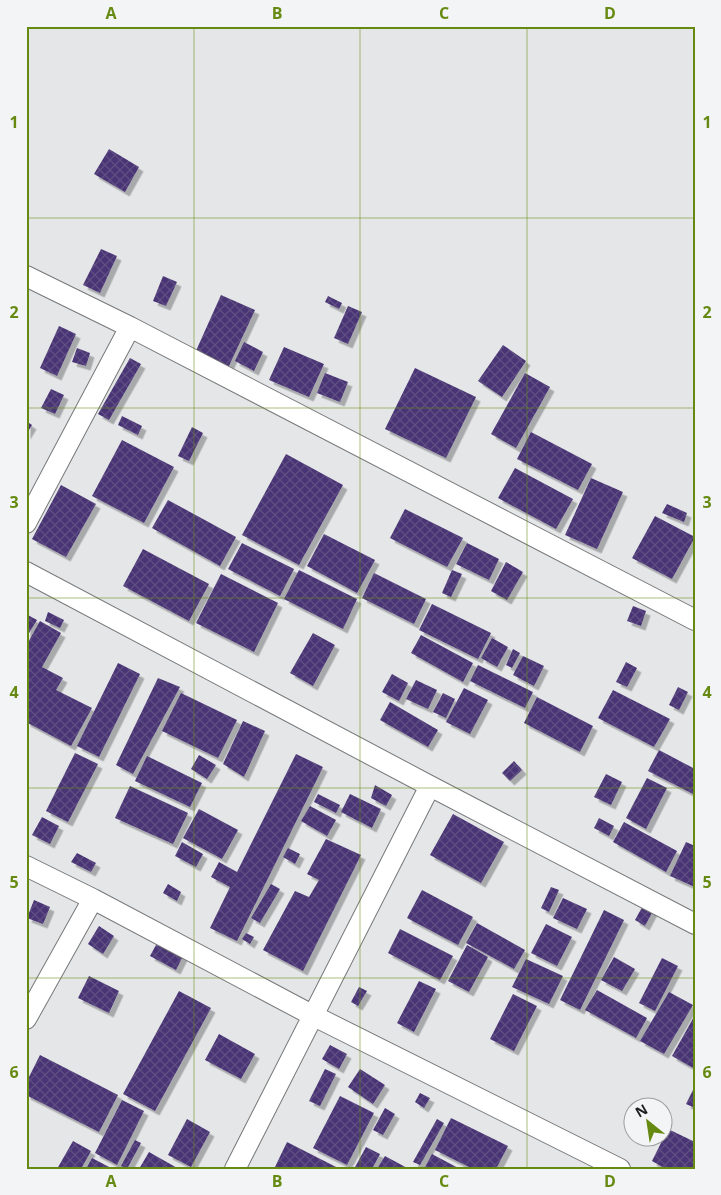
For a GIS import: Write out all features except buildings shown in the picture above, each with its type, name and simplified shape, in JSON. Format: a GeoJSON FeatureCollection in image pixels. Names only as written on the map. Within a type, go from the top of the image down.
{"type":"FeatureCollection","features":[{"type":"Feature","properties":{"kind":"street"},"geometry":{"type":"LineString","coordinates":[[26,276],[130,327],[695,620]]}},
{"type":"Feature","properties":{"kind":"street"},"geometry":{"type":"LineString","coordinates":[[26,524],[130,327]]}},
{"type":"Feature","properties":{"kind":"street"},"geometry":{"type":"LineString","coordinates":[[26,572],[695,924]]}},
{"type":"Feature","properties":{"kind":"street"},"geometry":{"type":"LineString","coordinates":[[235,1169],[430,786]]}},
{"type":"Feature","properties":{"kind":"street"},"geometry":{"type":"LineString","coordinates":[[26,866],[93,899],[312,1015],[620,1169]]}},
{"type":"Feature","properties":{"kind":"street"},"geometry":{"type":"LineString","coordinates":[[26,1020],[93,899]]}}]}
